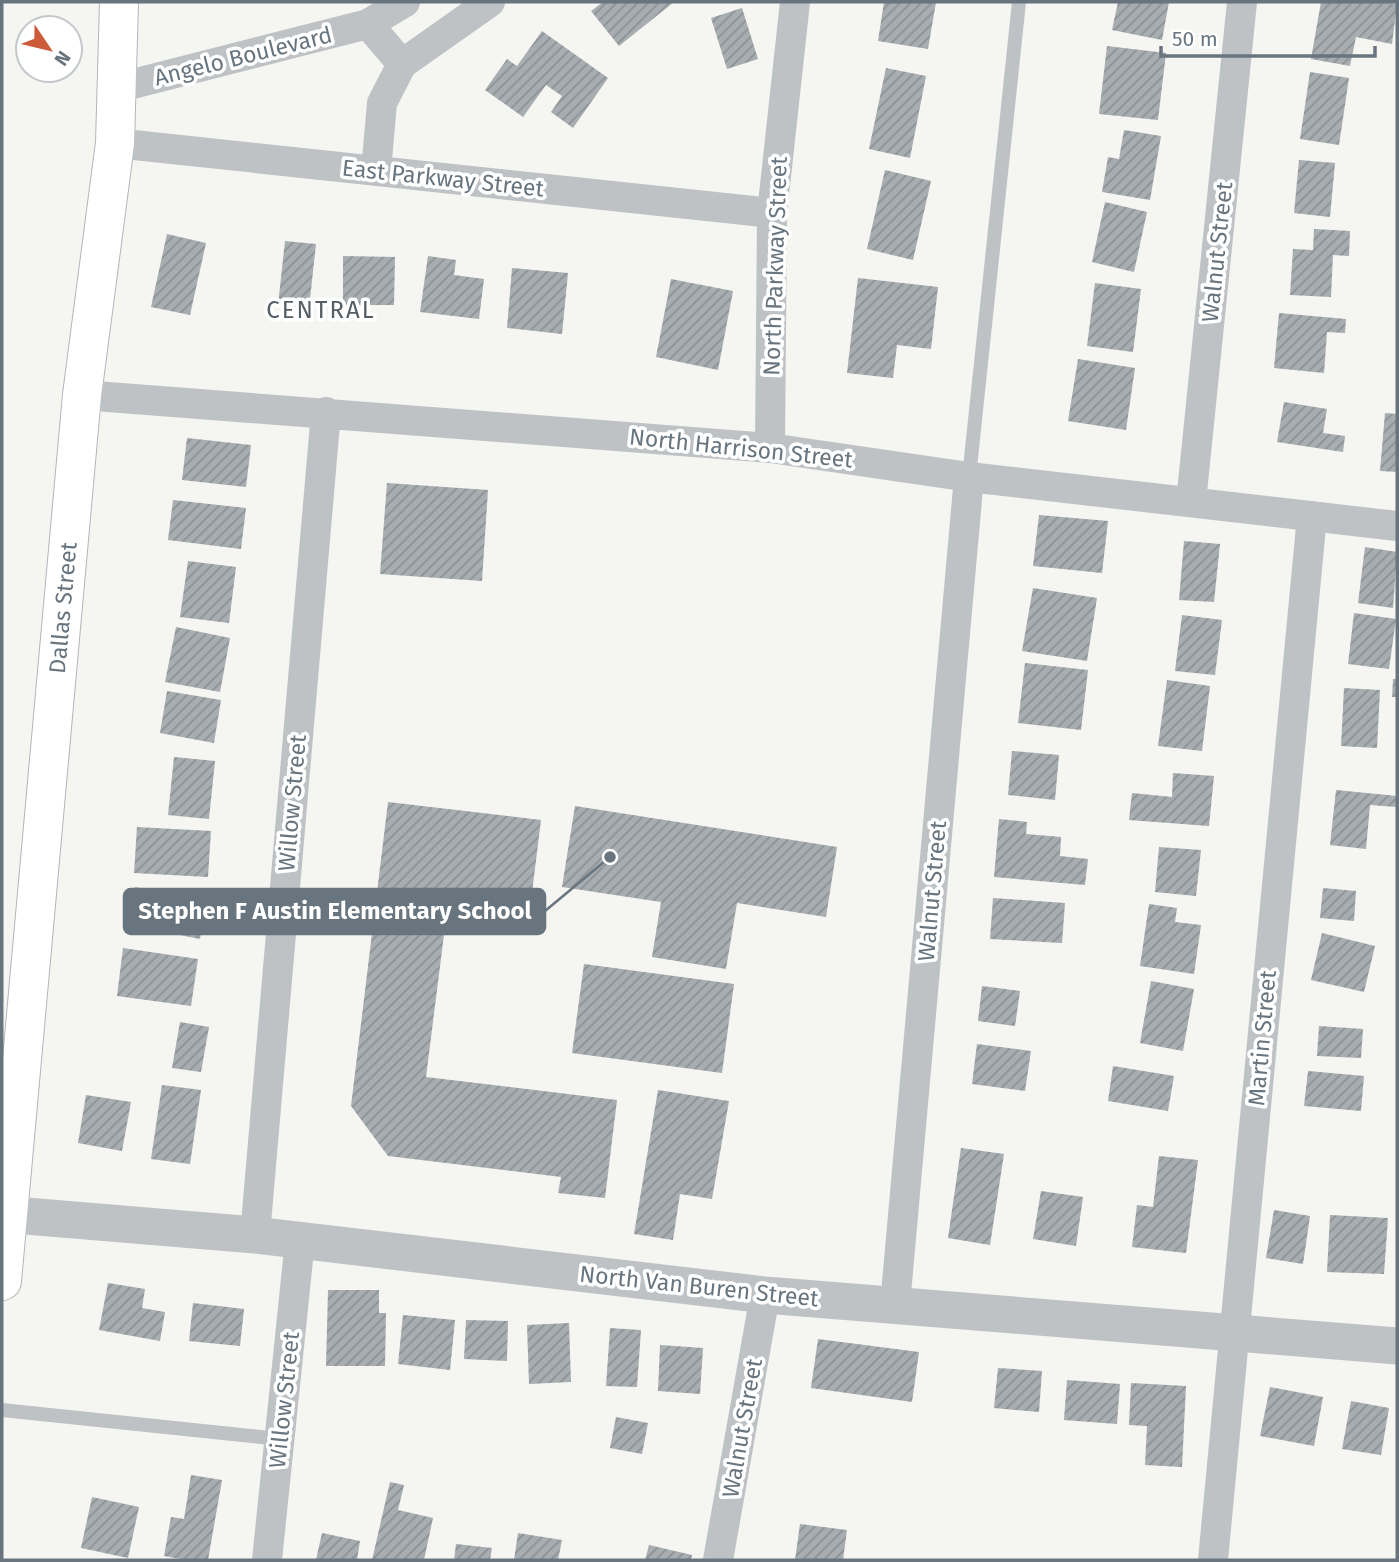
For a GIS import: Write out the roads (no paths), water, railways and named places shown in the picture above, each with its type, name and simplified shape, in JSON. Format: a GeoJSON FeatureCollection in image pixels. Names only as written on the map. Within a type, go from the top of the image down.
{"type":"FeatureCollection","features":[{"type":"Feature","properties":{"kind":"main road","name":"Dallas Street"},"geometry":{"type":"LineString","coordinates":[[2,1280],[5,1214],[82,395],[115,143],[119,2]]}},
{"type":"Feature","properties":{"kind":"street","name":"Angelo Boulevard"},"geometry":{"type":"LineString","coordinates":[[117,88],[368,24],[405,2]]}},
{"type":"Feature","properties":{"kind":"street"},"geometry":{"type":"LineString","coordinates":[[376,171],[382,103],[402,64],[490,2]]}},
{"type":"Feature","properties":{"kind":"street","name":"North Parkway Street"},"geometry":{"type":"LineString","coordinates":[[769,448],[772,213],[795,2]]}},
{"type":"Feature","properties":{"kind":"street","name":"Walnut Street"},"geometry":{"type":"LineString","coordinates":[[1191,502],[1242,2]]}},
{"type":"Feature","properties":{"kind":"street"},"geometry":{"type":"LineString","coordinates":[[368,24],[402,64]]}},
{"type":"Feature","properties":{"kind":"street","name":"East Parkway Street"},"geometry":{"type":"LineString","coordinates":[[115,143],[772,213]]}},
{"type":"Feature","properties":{"kind":"street","name":"North Harrison Street"},"geometry":{"type":"LineString","coordinates":[[82,395],[769,448],[969,477],[1397,526]]}},
{"type":"Feature","properties":{"kind":"street","name":"Willow Street"},"geometry":{"type":"LineString","coordinates":[[255,1235],[326,412]]}},
{"type":"Feature","properties":{"kind":"street","name":"Walnut Street"},"geometry":{"type":"LineString","coordinates":[[895,1305],[969,477]]}},
{"type":"Feature","properties":{"kind":"street","name":"Martin Street"},"geometry":{"type":"LineString","coordinates":[[1213,1560],[1312,516]]}},
{"type":"Feature","properties":{"kind":"street","name":"North Van Buren Street"},"geometry":{"type":"LineString","coordinates":[[5,1214],[255,1235],[765,1295],[1397,1346]]}},
{"type":"Feature","properties":{"kind":"street","name":"Willow Street"},"geometry":{"type":"LineString","coordinates":[[267,1560],[300,1240]]}},
{"type":"Feature","properties":{"kind":"street","name":"Walnut Street"},"geometry":{"type":"LineString","coordinates":[[718,1560],[765,1295]]}},
{"type":"Feature","properties":{"kind":"lane"},"geometry":{"type":"LineString","coordinates":[[969,477],[1019,2]]}},
{"type":"Feature","properties":{"kind":"lane"},"geometry":{"type":"LineString","coordinates":[[2,1410],[280,1439]]}},
{"type":"Feature","properties":{"kind":"place","name":"Stephen F Austin Elementary School"},"geometry":{"type":"Point","coordinates":[610,857]}},
{"type":"Feature","properties":{"kind":"district","name":"CENTRAL"},"geometry":{"type":"Point","coordinates":[321,310]}}]}
